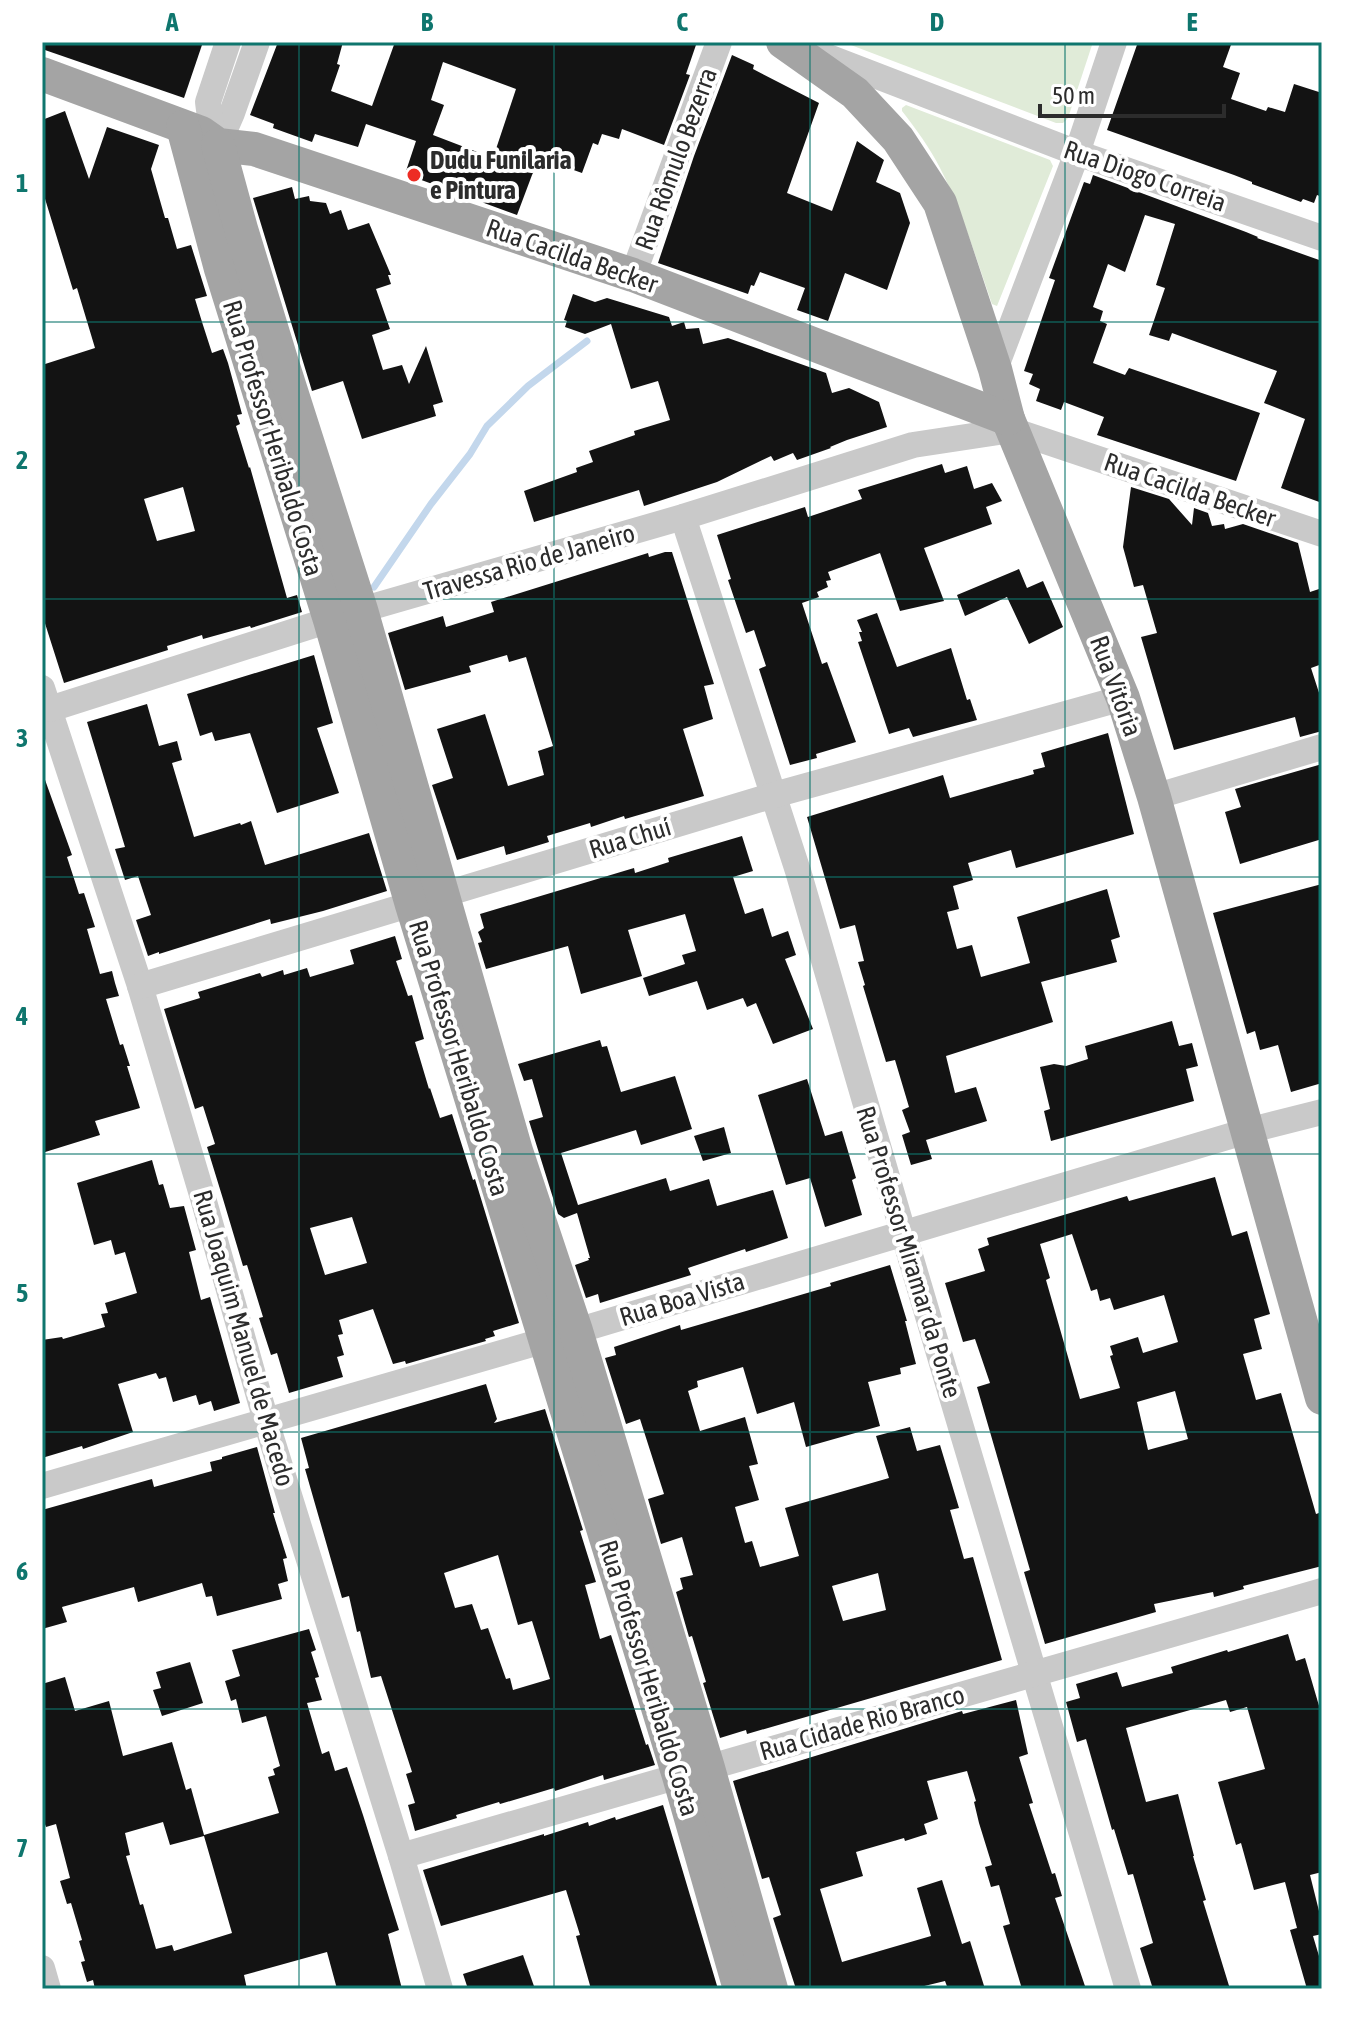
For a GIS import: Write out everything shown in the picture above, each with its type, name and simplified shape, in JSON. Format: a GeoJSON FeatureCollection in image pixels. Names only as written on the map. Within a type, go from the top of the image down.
{"type":"FeatureCollection","features":[{"type":"Feature","properties":{"kind":"main road","name":"Rua Vitória"},"geometry":{"type":"LineString","coordinates":[[783,42],[855,93],[898,139],[940,203],[1010,424],[1123,698],[1154,797],[1322,1398]]}},
{"type":"Feature","properties":{"kind":"main road","name":"Rua Cacilda Becker"},"geometry":{"type":"LineString","coordinates":[[42,74],[201,133],[218,145],[254,149],[633,275],[1010,424]]}},
{"type":"Feature","properties":{"kind":"main road","name":"Rua Professor Heribaldo Costa"},"geometry":{"type":"LineString","coordinates":[[183,127],[221,269],[346,615]]}},
{"type":"Feature","properties":{"kind":"main road","name":"Rua Professor Heribaldo Costa"},"geometry":{"type":"LineString","coordinates":[[218,145],[282,363],[346,615],[428,900],[516,1151],[561,1336],[694,1772],[771,1989]]}},
{"type":"Feature","properties":{"kind":"main road","name":"Rua Professor Heribaldo Costa"},"geometry":{"type":"LineString","coordinates":[[694,1772],[740,1989]]}},
{"type":"Feature","properties":{"kind":"street","name":"Rua Professor Heribaldo Costa"},"geometry":{"type":"LineString","coordinates":[[218,145],[211,126],[208,102],[228,42]]}},
{"type":"Feature","properties":{"kind":"street"},"geometry":{"type":"LineString","coordinates":[[218,145],[257,42]]}},
{"type":"Feature","properties":{"kind":"street","name":"Rua Rômulo Bezerra"},"geometry":{"type":"LineString","coordinates":[[633,275],[719,42]]}},
{"type":"Feature","properties":{"kind":"street","name":"Rua Diogo Correia"},"geometry":{"type":"LineString","coordinates":[[789,42],[1077,153],[1322,238]]}},
{"type":"Feature","properties":{"kind":"street"},"geometry":{"type":"LineString","coordinates":[[995,369],[1077,153],[1114,42]]}},
{"type":"Feature","properties":{"kind":"street","name":"Travessa Rio de Janeiro"},"geometry":{"type":"LineString","coordinates":[[46,698],[683,517],[913,445],[1010,424]]}},
{"type":"Feature","properties":{"kind":"street","name":"Rua Cacilda Becker"},"geometry":{"type":"LineString","coordinates":[[1010,424],[1322,534]]}},
{"type":"Feature","properties":{"kind":"street","name":"Rua Professor Miramar da Ponte"},"geometry":{"type":"LineString","coordinates":[[683,517],[774,795],[1128,1989]]}},
{"type":"Feature","properties":{"kind":"street","name":"Rua Joaquim Manuel de Macedo"},"geometry":{"type":"LineString","coordinates":[[46,698],[140,986],[266,1421],[440,1989]]}},
{"type":"Feature","properties":{"kind":"street","name":"Rua Chuí"},"geometry":{"type":"LineString","coordinates":[[140,986],[774,795],[1123,698]]}},
{"type":"Feature","properties":{"kind":"street"},"geometry":{"type":"LineString","coordinates":[[1154,797],[1322,747]]}},
{"type":"Feature","properties":{"kind":"street","name":"Rua Boa Vista"},"geometry":{"type":"LineString","coordinates":[[42,1486],[561,1336],[1247,1131],[1322,1112]]}},
{"type":"Feature","properties":{"kind":"street","name":"Rua Cidade Rio Branco"},"geometry":{"type":"LineString","coordinates":[[401,1856],[1322,1591]]}},
{"type":"Feature","properties":{"kind":"street"},"geometry":{"type":"LineString","coordinates":[[42,1968],[48,1989]]}},
{"type":"Feature","properties":{"kind":"green space"},"geometry":{"type":"Polygon","coordinates":[[[843,42],[1093,42],[1068,118],[1063,123],[1056,123],[843,42]]]}},
{"type":"Feature","properties":{"kind":"green space"},"geometry":{"type":"Polygon","coordinates":[[[906,105],[1050,160],[1053,166],[997,306],[992,304],[948,184],[902,111],[906,105]]]}},
{"type":"Feature","properties":{"kind":"building"},"geometry":{"type":"Polygon","coordinates":[[[42,42],[203,42],[184,98],[42,49],[42,42]]]}},
{"type":"Feature","properties":{"kind":"building"},"geometry":{"type":"Polygon","coordinates":[[[278,42],[343,42],[337,64],[340,65],[331,91],[372,106],[395,42],[697,42],[686,74],[690,75],[664,145],[622,129],[619,139],[602,134],[598,145],[593,143],[582,173],[540,158],[517,215],[405,174],[416,141],[366,124],[358,147],[315,134],[312,142],[273,128],[274,124],[250,115],[278,42]],[[443,62],[431,100],[444,105],[433,135],[493,158],[516,89],[443,62]]]}},
{"type":"Feature","properties":{"kind":"building"},"geometry":{"type":"Polygon","coordinates":[[[1138,42],[1232,42],[1223,67],[1240,73],[1231,99],[1266,111],[1268,107],[1285,112],[1294,84],[1322,93],[1322,197],[1317,195],[1314,203],[1303,199],[1301,202],[1107,130],[1138,42]]]}},
{"type":"Feature","properties":{"kind":"building"},"geometry":{"type":"Polygon","coordinates":[[[732,55],[819,103],[787,193],[832,211],[857,141],[884,160],[876,182],[900,193],[910,223],[887,290],[845,273],[828,321],[797,310],[805,288],[760,272],[748,294],[658,263],[732,55]]]}},
{"type":"Feature","properties":{"kind":"building"},"geometry":{"type":"Polygon","coordinates":[[[65,111],[89,179],[107,127],[159,145],[151,169],[165,218],[168,218],[177,249],[191,245],[207,296],[195,299],[212,353],[223,349],[228,363],[242,414],[237,415],[240,424],[236,426],[287,598],[297,595],[302,612],[251,628],[203,639],[202,635],[167,646],[168,650],[64,683],[42,614],[42,365],[95,348],[77,288],[73,290],[42,189],[42,120],[65,111]],[[183,487],[144,499],[157,541],[195,531],[183,487]]]}},
{"type":"Feature","properties":{"kind":"building"},"geometry":{"type":"Polygon","coordinates":[[[1093,175],[1322,261],[1322,503],[1281,488],[1305,419],[1264,403],[1277,371],[1172,333],[1169,341],[1149,335],[1165,288],[1156,285],[1175,224],[1145,215],[1125,272],[1108,264],[1093,307],[1103,311],[1100,321],[1107,324],[1093,363],[1125,375],[1129,368],[1260,413],[1236,481],[1097,435],[1104,417],[1064,402],[1061,410],[1036,401],[1040,389],[1029,384],[1033,374],[1024,371],[1055,280],[1049,278],[1084,182],[1090,184],[1093,175]]]}},
{"type":"Feature","properties":{"kind":"building"},"geometry":{"type":"Polygon","coordinates":[[[292,187],[295,199],[309,196],[310,201],[326,203],[330,214],[341,210],[348,230],[369,223],[391,275],[388,275],[391,284],[376,289],[390,329],[372,335],[383,370],[402,365],[409,384],[426,346],[443,402],[433,405],[436,416],[362,439],[343,381],[312,391],[253,198],[292,187]]]}},
{"type":"Feature","properties":{"kind":"building"},"geometry":{"type":"Polygon","coordinates":[[[573,294],[595,302],[607,298],[669,317],[672,326],[684,322],[686,329],[699,328],[703,344],[728,338],[826,373],[832,393],[849,388],[879,402],[887,427],[797,460],[793,453],[774,461],[771,456],[717,482],[644,506],[639,490],[534,522],[524,491],[577,472],[576,468],[593,462],[589,451],[635,435],[634,431],[670,420],[658,381],[631,389],[611,324],[585,334],[565,327],[567,321],[564,320],[573,294]]]}},
{"type":"Feature","properties":{"kind":"building"},"geometry":{"type":"Polygon","coordinates":[[[942,464],[945,473],[967,466],[974,489],[992,483],[1002,501],[986,507],[992,524],[924,548],[944,601],[900,611],[880,553],[828,572],[831,580],[826,581],[828,587],[817,592],[819,597],[802,603],[822,664],[827,662],[856,742],[790,765],[759,669],[766,666],[754,630],[746,633],[717,535],[805,507],[808,517],[862,499],[858,490],[942,464]]]}},
{"type":"Feature","properties":{"kind":"building"},"geometry":{"type":"Polygon","coordinates":[[[1131,487],[1169,499],[1192,525],[1194,508],[1208,513],[1212,526],[1224,524],[1225,529],[1243,524],[1298,543],[1310,592],[1322,588],[1322,664],[1311,668],[1322,702],[1322,731],[1300,737],[1295,717],[1174,750],[1141,637],[1157,633],[1143,585],[1134,587],[1123,547],[1131,487]]]}},
{"type":"Feature","properties":{"kind":"building"},"geometry":{"type":"Polygon","coordinates":[[[672,552],[714,684],[704,686],[713,719],[683,729],[704,796],[625,819],[624,816],[591,827],[590,823],[547,836],[549,842],[506,855],[504,846],[457,860],[432,785],[453,778],[437,729],[485,714],[508,786],[544,775],[538,751],[553,746],[526,657],[509,662],[507,655],[469,666],[471,672],[405,690],[388,633],[443,616],[446,627],[494,612],[491,602],[648,553],[649,557],[672,552]]]}},
{"type":"Feature","properties":{"kind":"building"},"geometry":{"type":"Polygon","coordinates":[[[1019,569],[1027,588],[1043,581],[1063,627],[1029,644],[1007,597],[965,616],[957,595],[1019,569]]]}},
{"type":"Feature","properties":{"kind":"building"},"geometry":{"type":"Polygon","coordinates":[[[877,613],[897,667],[951,648],[967,700],[970,699],[977,720],[913,737],[909,728],[889,734],[858,642],[862,641],[859,632],[862,632],[857,620],[877,613]]]}},
{"type":"Feature","properties":{"kind":"building"},"geometry":{"type":"Polygon","coordinates":[[[314,655],[333,723],[317,728],[339,793],[277,813],[250,733],[215,741],[212,732],[200,736],[187,694],[314,655]]]}},
{"type":"Feature","properties":{"kind":"building"},"geometry":{"type":"Polygon","coordinates":[[[147,704],[159,746],[177,741],[182,760],[172,763],[194,837],[251,821],[265,865],[369,833],[387,891],[271,924],[270,919],[148,956],[136,920],[151,915],[138,876],[125,880],[115,849],[125,847],[87,722],[147,704]]]}},
{"type":"Feature","properties":{"kind":"building"},"geometry":{"type":"Polygon","coordinates":[[[1108,733],[1134,834],[1016,868],[1011,850],[968,863],[973,880],[953,886],[959,909],[947,912],[957,949],[972,945],[981,977],[1030,963],[1017,917],[1107,889],[1120,937],[1111,940],[1117,962],[1041,982],[1053,1022],[946,1056],[955,1093],[976,1087],[987,1121],[926,1140],[932,1159],[911,1165],[902,1135],[910,1132],[902,1110],[909,1107],[895,1060],[886,1062],[863,986],[858,962],[864,961],[855,925],[840,929],[807,817],[943,775],[950,798],[1034,774],[1033,770],[1045,767],[1041,753],[1108,733]]]}},
{"type":"Feature","properties":{"kind":"building"},"geometry":{"type":"Polygon","coordinates":[[[1322,764],[1322,792],[1319,792],[1322,800],[1322,839],[1240,864],[1225,812],[1241,807],[1235,789],[1322,764]]]}},
{"type":"Feature","properties":{"kind":"building"},"geometry":{"type":"Polygon","coordinates":[[[42,778],[72,855],[67,857],[79,894],[84,893],[95,927],[87,929],[100,974],[112,971],[119,996],[106,999],[130,1066],[127,1066],[140,1108],[95,1121],[100,1135],[42,1153],[42,778]]]}},
{"type":"Feature","properties":{"kind":"building"},"geometry":{"type":"Polygon","coordinates":[[[742,836],[753,871],[733,877],[745,914],[763,908],[772,937],[788,931],[796,955],[785,959],[813,1029],[773,1044],[756,1003],[747,1007],[743,998],[707,1010],[697,981],[649,996],[643,978],[685,964],[682,955],[696,951],[685,914],[628,930],[642,976],[581,994],[568,946],[486,969],[478,943],[482,942],[478,932],[484,928],[480,914],[634,868],[635,873],[669,862],[668,858],[742,836]]]}},
{"type":"Feature","properties":{"kind":"building"},"geometry":{"type":"Polygon","coordinates":[[[1322,884],[1322,1083],[1291,1092],[1278,1045],[1260,1050],[1255,1031],[1247,1034],[1213,913],[1322,884]]]}},
{"type":"Feature","properties":{"kind":"building"},"geometry":{"type":"Polygon","coordinates":[[[395,936],[402,959],[396,961],[408,996],[412,995],[424,1039],[415,1042],[429,1089],[440,1118],[452,1114],[519,1323],[493,1331],[495,1336],[486,1341],[406,1364],[405,1361],[393,1364],[373,1309],[339,1320],[343,1334],[338,1335],[344,1355],[337,1357],[343,1377],[289,1393],[277,1353],[271,1355],[247,1265],[243,1266],[207,1147],[215,1144],[203,1106],[195,1109],[164,1009],[200,998],[198,992],[260,973],[262,977],[283,970],[284,975],[307,968],[310,977],[354,964],[350,950],[395,936]],[[352,1217],[310,1228],[325,1275],[367,1263],[352,1217]]]}},
{"type":"Feature","properties":{"kind":"building"},"geometry":{"type":"Polygon","coordinates":[[[1172,1021],[1179,1046],[1192,1043],[1198,1066],[1186,1069],[1194,1101],[1051,1141],[1044,1111],[1050,1109],[1040,1067],[1054,1064],[1066,1066],[1088,1059],[1085,1046],[1172,1021]]]}},
{"type":"Feature","properties":{"kind":"building"},"geometry":{"type":"Polygon","coordinates":[[[600,1040],[602,1047],[607,1046],[621,1092],[675,1076],[692,1129],[641,1145],[636,1130],[561,1153],[578,1205],[666,1178],[670,1191],[709,1179],[717,1206],[773,1190],[788,1238],[688,1268],[691,1275],[600,1303],[598,1294],[586,1298],[575,1265],[590,1258],[577,1213],[564,1218],[558,1214],[529,1121],[543,1117],[532,1079],[524,1081],[518,1064],[600,1040]]]}},
{"type":"Feature","properties":{"kind":"building"},"geometry":{"type":"Polygon","coordinates":[[[807,1079],[825,1136],[842,1131],[856,1178],[852,1180],[862,1215],[825,1227],[810,1178],[786,1185],[758,1095],[807,1079]]]}},
{"type":"Feature","properties":{"kind":"building"},"geometry":{"type":"Polygon","coordinates":[[[724,1127],[731,1153],[703,1161],[694,1136],[724,1127]]]}},
{"type":"Feature","properties":{"kind":"building"},"geometry":{"type":"Polygon","coordinates":[[[152,1160],[170,1208],[184,1206],[196,1250],[189,1252],[201,1300],[210,1297],[240,1403],[214,1411],[211,1401],[199,1405],[196,1395],[173,1402],[166,1377],[159,1379],[156,1373],[118,1384],[133,1432],[83,1449],[82,1446],[42,1458],[42,1340],[63,1339],[105,1327],[101,1314],[108,1313],[105,1303],[137,1293],[125,1252],[115,1255],[111,1240],[94,1245],[77,1183],[152,1160]]]}},
{"type":"Feature","properties":{"kind":"building"},"geometry":{"type":"Polygon","coordinates":[[[1215,1177],[1232,1236],[1247,1231],[1270,1314],[1254,1319],[1262,1349],[1243,1354],[1256,1400],[1281,1393],[1316,1514],[1322,1512],[1322,1566],[1243,1586],[1244,1589],[1214,1597],[1213,1592],[1154,1604],[1156,1612],[1045,1644],[1024,1572],[1030,1570],[977,1387],[990,1383],[975,1339],[963,1342],[945,1283],[985,1271],[978,1249],[989,1245],[987,1238],[1127,1196],[1129,1201],[1215,1177]],[[1072,1234],[1040,1244],[1050,1278],[1046,1280],[1080,1399],[1120,1388],[1110,1346],[1138,1337],[1143,1353],[1178,1342],[1164,1295],[1114,1310],[1110,1298],[1100,1301],[1097,1289],[1091,1291],[1072,1234]],[[1175,1391],[1137,1402],[1148,1450],[1188,1439],[1175,1391]]]}},
{"type":"Feature","properties":{"kind":"building"},"geometry":{"type":"Polygon","coordinates":[[[890,1265],[916,1364],[900,1368],[901,1374],[868,1382],[880,1426],[806,1447],[794,1402],[757,1414],[743,1367],[697,1381],[698,1387],[688,1391],[700,1431],[745,1417],[758,1464],[749,1466],[759,1500],[735,1507],[745,1543],[752,1541],[760,1567],[799,1556],[785,1508],[889,1478],[876,1436],[910,1427],[917,1451],[940,1445],[959,1508],[950,1510],[964,1559],[973,1557],[1002,1660],[747,1734],[746,1730],[720,1738],[703,1683],[706,1682],[676,1592],[683,1589],[680,1578],[693,1575],[682,1537],[661,1544],[648,1499],[664,1494],[640,1419],[626,1424],[605,1358],[616,1355],[614,1347],[680,1325],[681,1330],[831,1286],[830,1283],[890,1265]],[[878,1573],[832,1586],[843,1621],[886,1610],[878,1573]]]}},
{"type":"Feature","properties":{"kind":"building"},"geometry":{"type":"Polygon","coordinates":[[[486,1384],[497,1419],[494,1423],[545,1409],[596,1582],[585,1585],[600,1639],[611,1635],[655,1765],[604,1780],[603,1775],[555,1791],[554,1788],[499,1802],[415,1831],[408,1805],[415,1803],[406,1774],[412,1772],[381,1676],[371,1678],[349,1596],[342,1598],[305,1469],[309,1468],[301,1438],[486,1384]],[[498,1555],[444,1573],[455,1608],[472,1604],[481,1630],[488,1628],[513,1690],[550,1679],[532,1621],[518,1625],[498,1555]]]}},
{"type":"Feature","properties":{"kind":"building"},"geometry":{"type":"Polygon","coordinates":[[[257,1447],[287,1558],[283,1559],[288,1581],[278,1584],[282,1599],[217,1616],[212,1596],[206,1597],[202,1583],[138,1602],[134,1587],[62,1607],[67,1622],[42,1629],[42,1510],[152,1479],[154,1487],[212,1471],[210,1462],[257,1447]]]}},
{"type":"Feature","properties":{"kind":"building"},"geometry":{"type":"Polygon","coordinates":[[[309,1629],[316,1650],[311,1652],[322,1700],[307,1703],[322,1754],[329,1751],[335,1771],[347,1767],[363,1815],[399,1930],[388,1934],[402,1989],[337,1989],[327,1952],[244,1975],[247,1989],[95,1989],[93,1980],[87,1982],[81,1962],[85,1961],[79,1941],[82,1940],[71,1903],[67,1904],[60,1881],[70,1878],[56,1824],[46,1827],[42,1816],[42,1684],[65,1677],[75,1711],[109,1701],[123,1756],[172,1742],[186,1790],[191,1788],[204,1835],[279,1813],[268,1777],[275,1775],[273,1769],[280,1766],[266,1716],[242,1723],[236,1699],[231,1701],[225,1681],[240,1676],[232,1650],[309,1629]],[[163,1822],[125,1833],[130,1855],[126,1856],[156,1949],[172,1945],[174,1951],[232,1933],[204,1836],[170,1845],[163,1822]]]}},
{"type":"Feature","properties":{"kind":"building"},"geometry":{"type":"Polygon","coordinates":[[[1288,1634],[1296,1661],[1305,1658],[1322,1716],[1322,1872],[1310,1875],[1322,1923],[1322,1934],[1313,1936],[1322,1966],[1322,1989],[1307,1989],[1290,1930],[1297,1928],[1285,1882],[1254,1890],[1241,1843],[1236,1845],[1218,1782],[1265,1769],[1247,1707],[1230,1712],[1226,1700],[1126,1728],[1146,1802],[1178,1794],[1206,1900],[1203,1901],[1230,1989],[1153,1989],[1140,1948],[1153,1943],[1133,1874],[1128,1875],[1112,1830],[1086,1739],[1077,1742],[1066,1702],[1080,1698],[1076,1684],[1117,1672],[1122,1687],[1173,1673],[1171,1667],[1288,1634]]]}},
{"type":"Feature","properties":{"kind":"building"},"geometry":{"type":"Polygon","coordinates":[[[190,1662],[203,1703],[162,1716],[153,1690],[161,1688],[156,1672],[190,1662]]]}},
{"type":"Feature","properties":{"kind":"building"},"geometry":{"type":"Polygon","coordinates":[[[1016,1700],[1028,1754],[1019,1757],[1033,1803],[1029,1804],[1052,1874],[1055,1873],[1062,1896],[1055,1898],[1086,1989],[1022,1989],[1003,1926],[1010,1924],[999,1885],[991,1887],[985,1867],[992,1865],[967,1771],[927,1781],[938,1819],[924,1824],[927,1834],[856,1852],[863,1876],[820,1889],[842,1962],[931,1936],[917,1888],[942,1880],[962,1944],[970,1941],[985,1989],[948,1989],[945,1981],[912,1989],[796,1989],[773,1918],[781,1915],[769,1877],[762,1879],[733,1781],[962,1711],[963,1714],[1016,1700]]]}},
{"type":"Feature","properties":{"kind":"building"},"geometry":{"type":"Polygon","coordinates":[[[663,1805],[718,1989],[591,1989],[576,1936],[580,1935],[566,1890],[441,1926],[423,1870],[588,1822],[589,1826],[615,1817],[616,1820],[663,1805]]]}},
{"type":"Feature","properties":{"kind":"building"},"geometry":{"type":"Polygon","coordinates":[[[523,1955],[535,1989],[468,1989],[463,1974],[523,1955]]]}},
{"type":"Feature","properties":{"kind":"waterway"},"geometry":{"type":"LineString","coordinates":[[374,587],[487,426],[528,386],[587,341]]}},
{"type":"Feature","properties":{"kind":"place","name":"Dudu Funilaria e Pintura"},"geometry":{"type":"Point","coordinates":[414,175]}}]}
